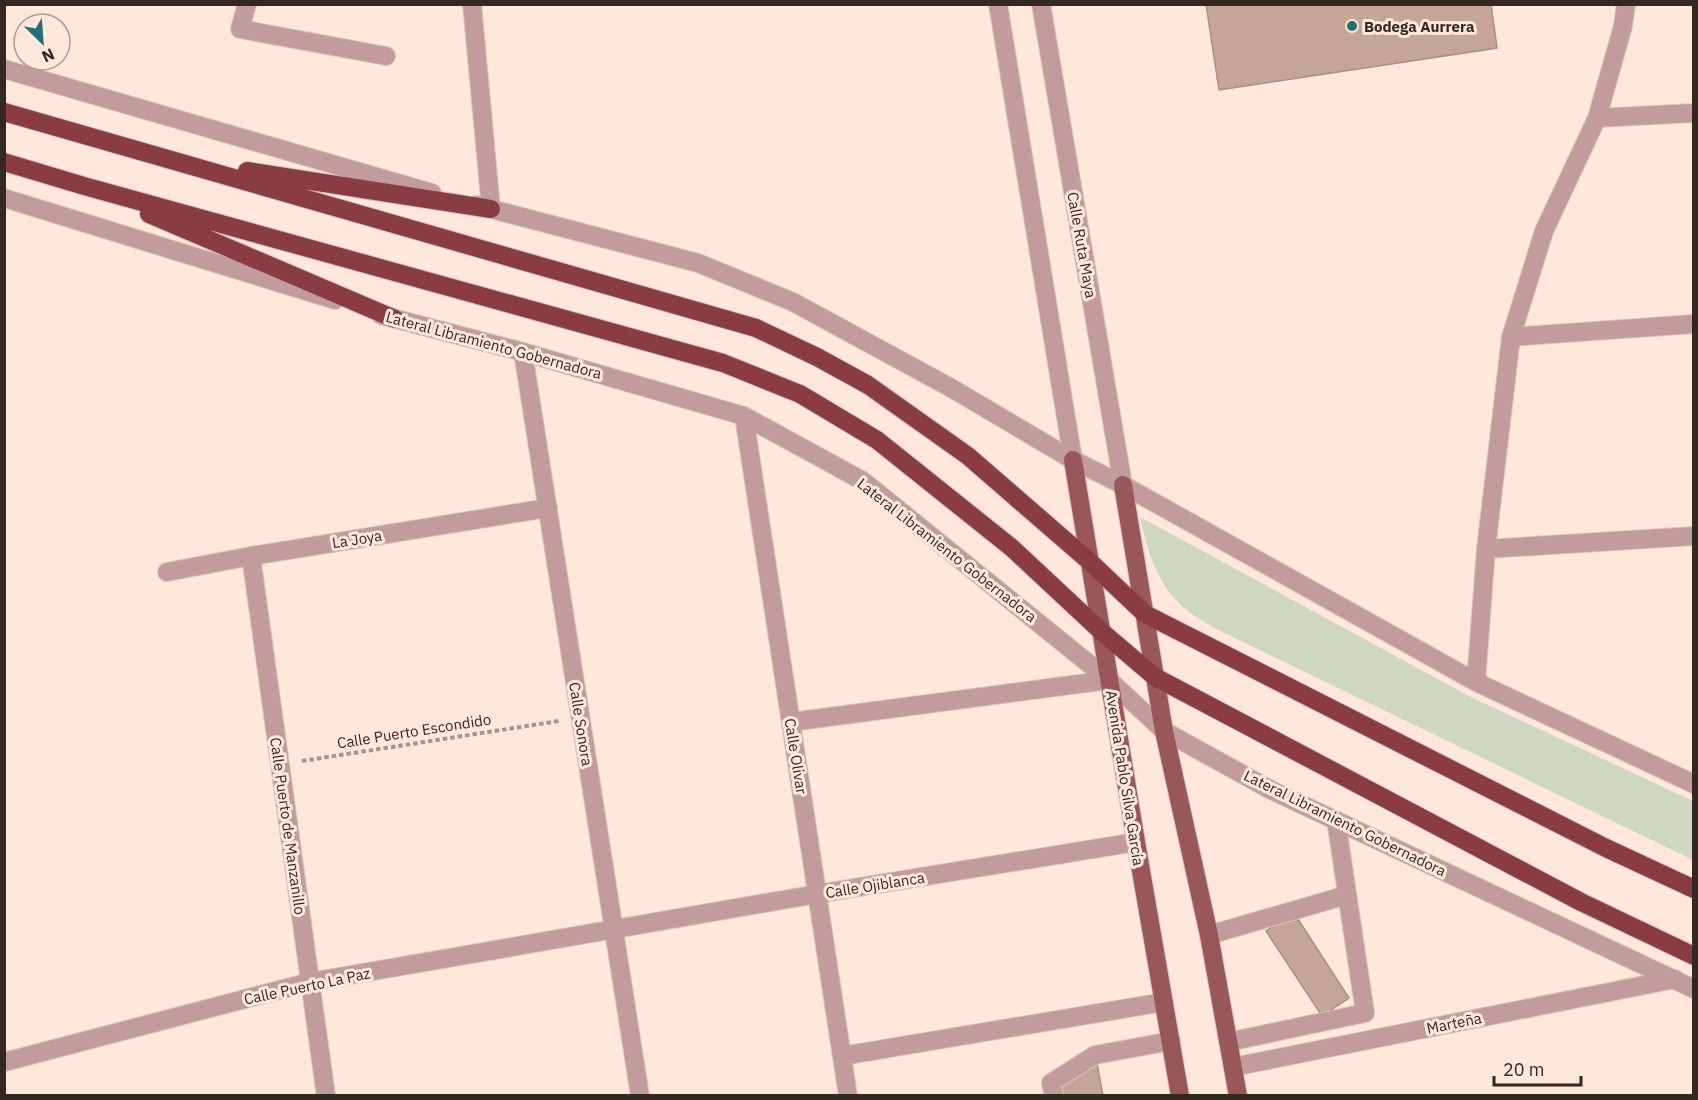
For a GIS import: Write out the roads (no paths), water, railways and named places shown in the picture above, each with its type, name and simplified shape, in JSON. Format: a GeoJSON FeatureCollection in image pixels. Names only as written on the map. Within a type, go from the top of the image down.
{"type":"FeatureCollection","features":[{"type":"Feature","properties":{"kind":"highway"},"geometry":{"type":"LineString","coordinates":[[4,112],[756,328],[818,357],[868,385],[968,456],[1089,561],[1145,614],[1595,843],[1694,889]]}},
{"type":"Feature","properties":{"kind":"highway"},"geometry":{"type":"LineString","coordinates":[[172,160],[491,209]]}},
{"type":"Feature","properties":{"kind":"highway"},"geometry":{"type":"LineString","coordinates":[[4,162],[723,363],[800,394],[877,440],[1012,548],[1102,632],[1155,677],[1571,897],[1694,956]]}},
{"type":"Feature","properties":{"kind":"highway"},"geometry":{"type":"LineString","coordinates":[[84,186],[394,319]]}},
{"type":"Feature","properties":{"kind":"main road","name":"Avenida Pablo Silva García"},"geometry":{"type":"LineString","coordinates":[[1073,460],[1180,1095]]}},
{"type":"Feature","properties":{"kind":"main road"},"geometry":{"type":"LineString","coordinates":[[1123,485],[1164,730],[1209,935],[1238,1095]]}},
{"type":"Feature","properties":{"kind":"street"},"geometry":{"type":"LineString","coordinates":[[247,4],[240,28],[386,56]]}},
{"type":"Feature","properties":{"kind":"street"},"geometry":{"type":"LineString","coordinates":[[472,4],[491,209]]}},
{"type":"Feature","properties":{"kind":"street"},"geometry":{"type":"LineString","coordinates":[[998,4],[1073,460]]}},
{"type":"Feature","properties":{"kind":"street","name":"Calle Ruta Maya"},"geometry":{"type":"LineString","coordinates":[[1041,4],[1123,485]]}},
{"type":"Feature","properties":{"kind":"street"},"geometry":{"type":"LineString","coordinates":[[1476,682],[1486,549],[1511,337],[1544,231],[1597,118],[1623,26],[1626,4]]}},
{"type":"Feature","properties":{"kind":"street"},"geometry":{"type":"LineString","coordinates":[[4,69],[412,188],[698,263],[794,302],[953,388],[1073,460],[1123,485],[1476,682],[1694,784]]}},
{"type":"Feature","properties":{"kind":"street"},"geometry":{"type":"LineString","coordinates":[[1597,118],[1694,113]]}},
{"type":"Feature","properties":{"kind":"street","name":"Lateral Libramiento Gobernadora"},"geometry":{"type":"LineString","coordinates":[[4,198],[394,319],[524,352],[744,416],[863,481],[1109,680],[1164,730],[1271,790],[1694,988]]}},
{"type":"Feature","properties":{"kind":"street"},"geometry":{"type":"LineString","coordinates":[[1511,337],[1694,324]]}},
{"type":"Feature","properties":{"kind":"street","name":"Calle Sonora"},"geometry":{"type":"LineString","coordinates":[[524,352],[640,1095]]}},
{"type":"Feature","properties":{"kind":"street","name":"Calle Olivar"},"geometry":{"type":"LineString","coordinates":[[744,416],[848,1095]]}},
{"type":"Feature","properties":{"kind":"street","name":"La Joya"},"geometry":{"type":"LineString","coordinates":[[167,572],[251,556],[548,508]]}},
{"type":"Feature","properties":{"kind":"street"},"geometry":{"type":"LineString","coordinates":[[1486,549],[1694,536]]}},
{"type":"Feature","properties":{"kind":"street","name":"Calle Puerto de Manzanillo"},"geometry":{"type":"LineString","coordinates":[[251,556],[326,1095]]}},
{"type":"Feature","properties":{"kind":"street"},"geometry":{"type":"LineString","coordinates":[[791,722],[1109,680]]}},
{"type":"Feature","properties":{"kind":"street"},"geometry":{"type":"LineString","coordinates":[[1228,1042],[1365,1013],[1336,820]]}},
{"type":"Feature","properties":{"kind":"street","name":"Calle Ojiblanca"},"geometry":{"type":"LineString","coordinates":[[614,930],[1136,842]]}},
{"type":"Feature","properties":{"kind":"street"},"geometry":{"type":"LineString","coordinates":[[1209,935],[1347,895]]}},
{"type":"Feature","properties":{"kind":"street","name":"Calle Puerto La Paz"},"geometry":{"type":"LineString","coordinates":[[4,1062],[310,982],[614,930]]}},
{"type":"Feature","properties":{"kind":"street","name":"Marteña"},"geometry":{"type":"LineString","coordinates":[[1233,1067],[1675,979]]}},
{"type":"Feature","properties":{"kind":"street"},"geometry":{"type":"LineString","coordinates":[[842,1056],[1164,1002]]}},
{"type":"Feature","properties":{"kind":"street"},"geometry":{"type":"LineString","coordinates":[[1054,1095],[1051,1083],[1095,1055],[1170,1041]]}},
{"type":"Feature","properties":{"kind":"place","name":"Bodega Aurrera"},"geometry":{"type":"Point","coordinates":[1352,26]}}]}
